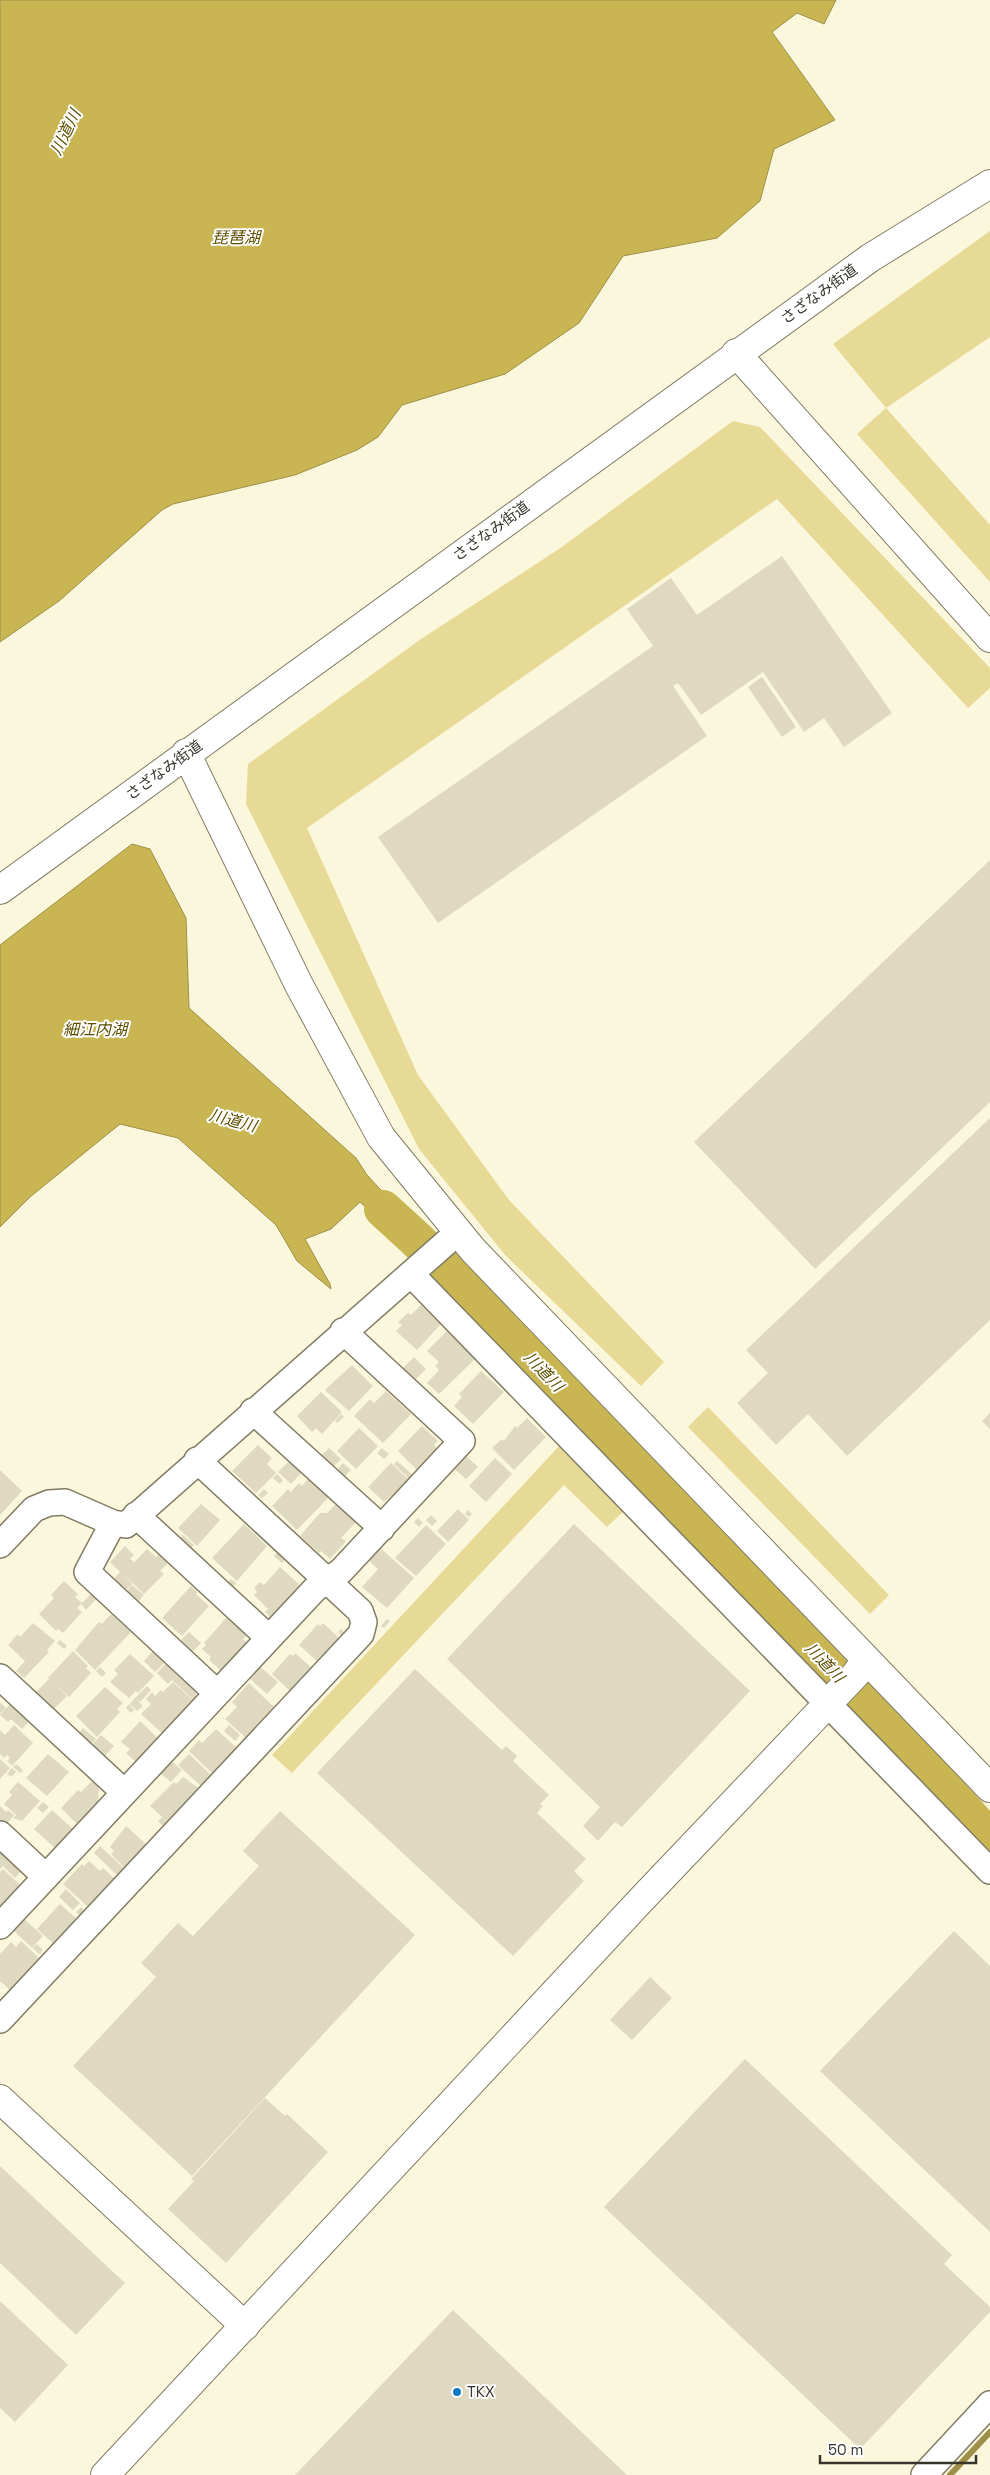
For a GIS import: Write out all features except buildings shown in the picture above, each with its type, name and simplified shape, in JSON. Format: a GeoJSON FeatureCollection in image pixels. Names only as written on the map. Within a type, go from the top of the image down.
{"type":"FeatureCollection","features":[{"type":"Feature","properties":{"kind":"street","name":"さざなみ街道"},"geometry":{"type":"LineString","coordinates":[[0,890],[186,753],[870,258],[990,184]]}},
{"type":"Feature","properties":{"kind":"street"},"geometry":{"type":"LineString","coordinates":[[736,354],[990,638]]}},
{"type":"Feature","properties":{"kind":"street"},"geometry":{"type":"LineString","coordinates":[[186,753],[299,985],[381,1137],[450,1239],[861,1667],[990,1788]]}},
{"type":"Feature","properties":{"kind":"street"},"geometry":{"type":"LineString","coordinates":[[217,1693],[87,1572],[125,1519],[197,1460],[343,1330],[450,1239]]}},
{"type":"Feature","properties":{"kind":"street"},"geometry":{"type":"LineString","coordinates":[[414,1271],[830,1701],[990,1871]]}},
{"type":"Feature","properties":{"kind":"street"},"geometry":{"type":"LineString","coordinates":[[0,1926],[315,1589],[341,1571],[462,1441],[343,1330]]}},
{"type":"Feature","properties":{"kind":"street"},"geometry":{"type":"LineString","coordinates":[[253,1411],[382,1528]]}},
{"type":"Feature","properties":{"kind":"street"},"geometry":{"type":"LineString","coordinates":[[0,2020],[361,1634],[364,1622],[360,1611],[197,1460]]}},
{"type":"Feature","properties":{"kind":"street"},"geometry":{"type":"LineString","coordinates":[[0,1545],[34,1509],[50,1503],[65,1502],[125,1519],[269,1638]]}},
{"type":"Feature","properties":{"kind":"street"},"geometry":{"type":"LineString","coordinates":[[105,2475],[861,1667]]}},
{"type":"Feature","properties":{"kind":"street"},"geometry":{"type":"LineString","coordinates":[[0,1677],[124,1792]]}},
{"type":"Feature","properties":{"kind":"street"},"geometry":{"type":"LineString","coordinates":[[0,1834],[46,1876]]}},
{"type":"Feature","properties":{"kind":"street"},"geometry":{"type":"LineString","coordinates":[[0,2099],[245,2326]]}},
{"type":"Feature","properties":{"kind":"street"},"geometry":{"type":"LineString","coordinates":[[924,2475],[990,2404]]}},
{"type":"Feature","properties":{"kind":"shaded area"},"geometry":{"type":"Polygon","coordinates":[[[990,231],[990,337],[886,408],[833,344],[990,231]]]}},
{"type":"Feature","properties":{"kind":"shaded area"},"geometry":{"type":"Polygon","coordinates":[[[886,408],[990,525],[990,582],[857,434],[886,408]]]}},
{"type":"Feature","properties":{"kind":"shaded area"},"geometry":{"type":"Polygon","coordinates":[[[733,421],[760,427],[990,668],[990,688],[968,708],[777,499],[307,828],[418,1075],[509,1200],[664,1362],[641,1386],[506,1256],[419,1149],[246,804],[248,764],[421,639],[559,549],[733,421]]]}},
{"type":"Feature","properties":{"kind":"shaded area"},"geometry":{"type":"Polygon","coordinates":[[[708,1407],[889,1595],[870,1614],[688,1427],[708,1407]]]}},
{"type":"Feature","properties":{"kind":"shaded area"},"geometry":{"type":"Polygon","coordinates":[[[561,1444],[625,1510],[607,1527],[564,1485],[292,1773],[272,1755],[561,1444]]]}},
{"type":"Feature","properties":{"kind":"water","name":"琵琶湖"},"geometry":{"type":"Polygon","coordinates":[[[0,0],[836,0],[824,24],[797,13],[772,32],[835,120],[774,149],[760,201],[717,238],[623,256],[579,323],[505,374],[402,405],[378,437],[357,450],[295,475],[173,504],[162,510],[59,601],[0,642],[0,0]]]}},
{"type":"Feature","properties":{"kind":"water","name":"細江内湖"},"geometry":{"type":"Polygon","coordinates":[[[132,844],[150,849],[186,918],[189,1008],[356,1158],[367,1175],[425,1238],[414,1251],[360,1202],[331,1229],[305,1239],[331,1289],[297,1261],[276,1225],[178,1138],[120,1124],[30,1197],[0,1227],[0,945],[132,844]]]}},
{"type":"Feature","properties":{"kind":"waterway","name":"川道川"},"geometry":{"type":"LineString","coordinates":[[383,1209],[417,1240],[890,1729],[990,1839]]}},
{"type":"Feature","properties":{"kind":"waterway"},"geometry":{"type":"LineString","coordinates":[[950,2475],[990,2432]]}},
{"type":"Feature","properties":{"kind":"place","name":"TKX"},"geometry":{"type":"Point","coordinates":[457,2392]}}]}
